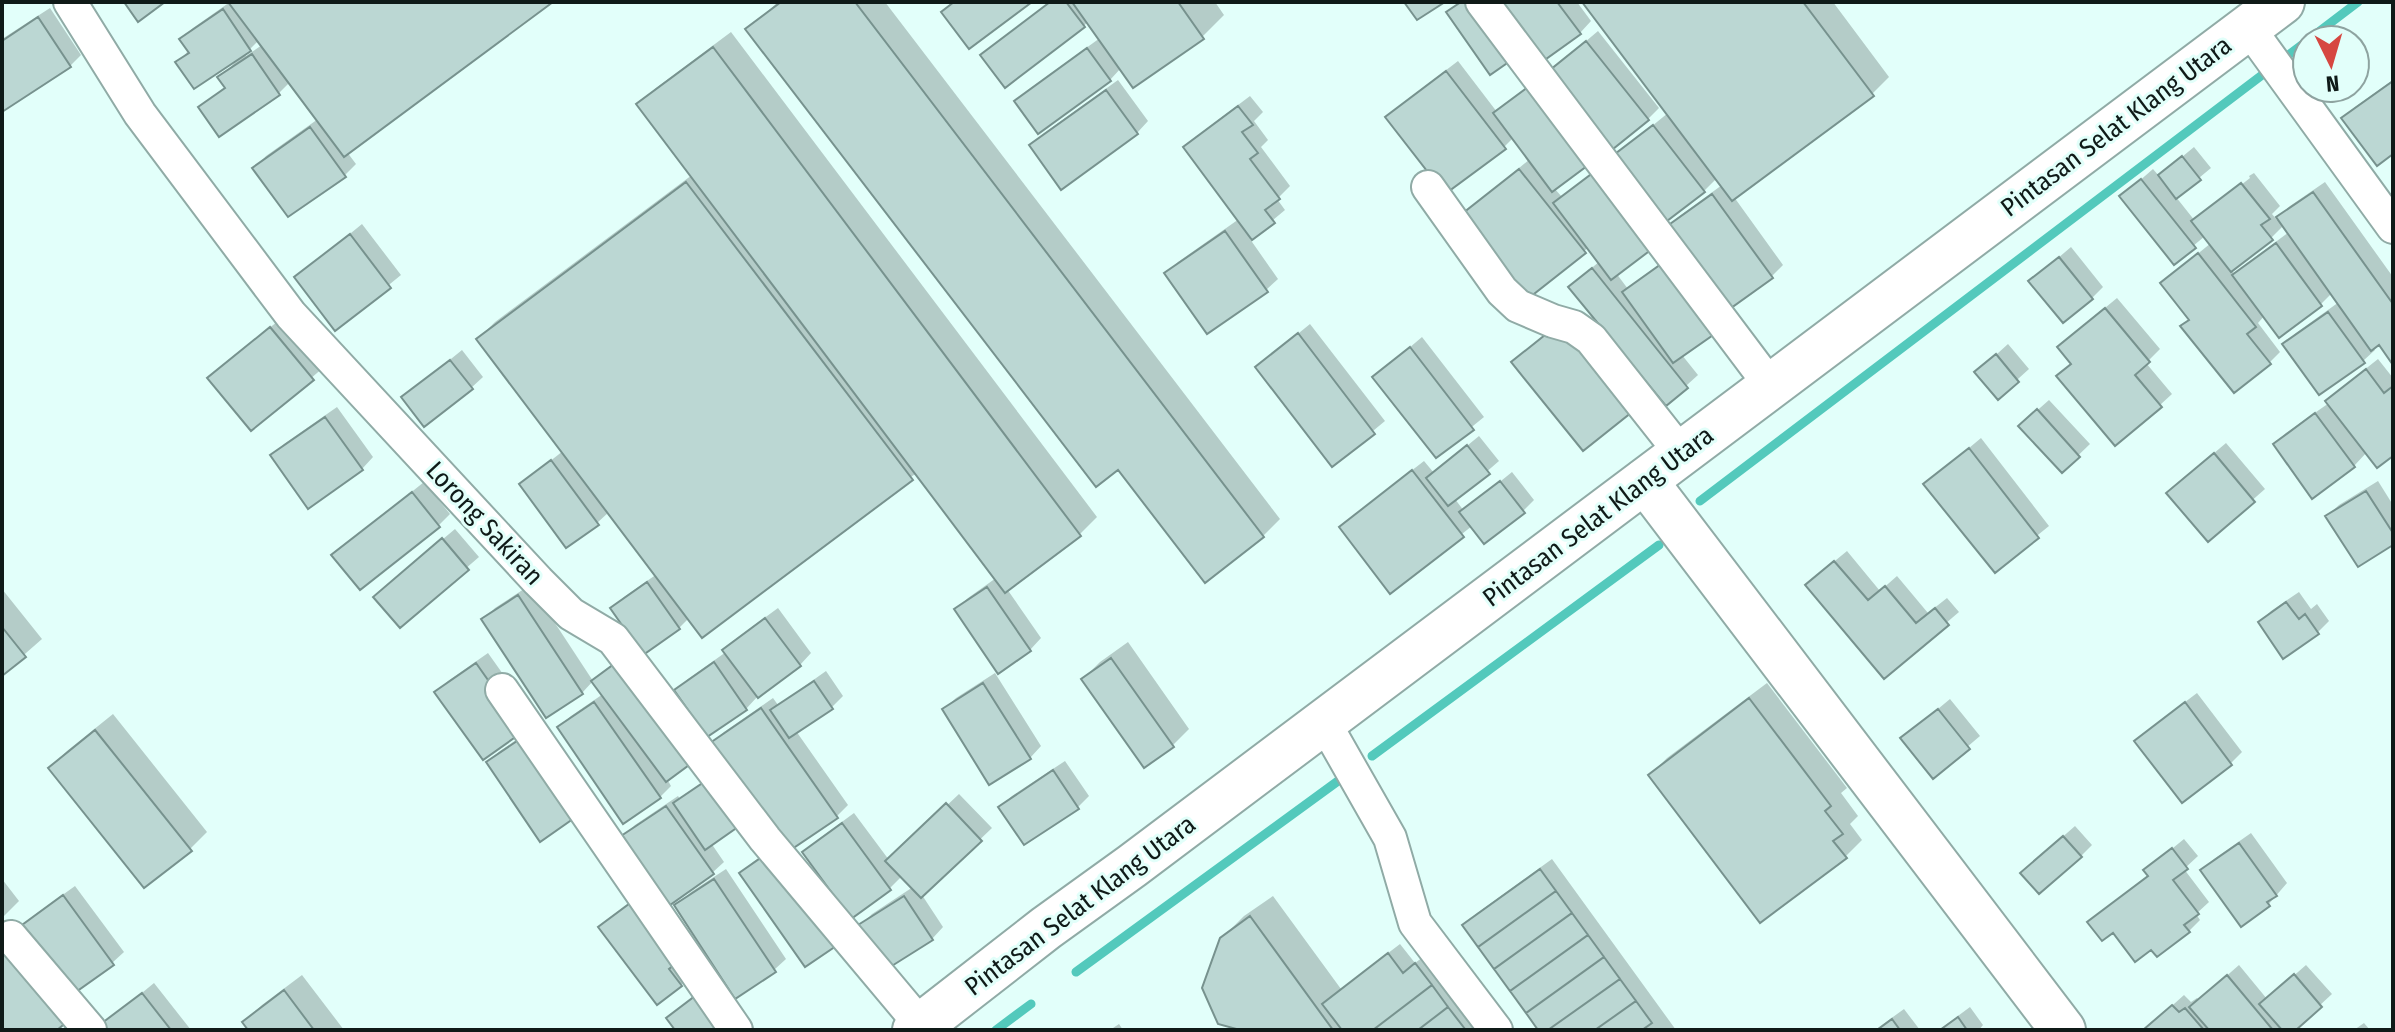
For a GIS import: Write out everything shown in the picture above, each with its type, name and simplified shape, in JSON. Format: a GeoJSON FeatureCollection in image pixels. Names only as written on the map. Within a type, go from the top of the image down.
{"type":"FeatureCollection","features":[{"type":"Feature","properties":{"kind":"main road","name":"Pintasan Selat Klang Utara"},"geometry":{"type":"LineString","coordinates":[[918,1028],[1046,928],[1770,385],[2264,25]]}},
{"type":"Feature","properties":{"kind":"main road"},"geometry":{"type":"LineString","coordinates":[[1645,481],[2063,1030]]}},
{"type":"Feature","properties":{"kind":"street","name":"Lorong Sakiran"},"geometry":{"type":"LineString","coordinates":[[70,2],[140,114],[291,315],[538,581],[571,614],[613,639],[765,839],[918,1028]]}},
{"type":"Feature","properties":{"kind":"street"},"geometry":{"type":"LineString","coordinates":[[1482,2],[1770,385]]}},
{"type":"Feature","properties":{"kind":"street"},"geometry":{"type":"LineString","coordinates":[[2264,25],[2287,81],[2393,227]]}},
{"type":"Feature","properties":{"kind":"street"},"geometry":{"type":"LineString","coordinates":[[1428,187],[1502,291],[1518,306],[1574,327],[1591,339],[1681,453]]}},
{"type":"Feature","properties":{"kind":"street"},"geometry":{"type":"LineString","coordinates":[[502,690],[736,1030]]}},
{"type":"Feature","properties":{"kind":"street"},"geometry":{"type":"LineString","coordinates":[[1324,722],[1390,838],[1415,923],[1496,1030]]}},
{"type":"Feature","properties":{"kind":"street"},"geometry":{"type":"LineString","coordinates":[[11,937],[90,1030]]}},
{"type":"Feature","properties":{"kind":"building"},"geometry":{"type":"Polygon","coordinates":[[[124,2],[165,2],[138,22],[124,2]]]}},
{"type":"Feature","properties":{"kind":"building"},"geometry":{"type":"Polygon","coordinates":[[[228,2],[553,2],[344,157],[228,2]]]}},
{"type":"Feature","properties":{"kind":"building"},"geometry":{"type":"Polygon","coordinates":[[[781,2],[855,2],[1264,537],[1205,583],[1118,470],[1096,487],[745,29],[781,2]]]}},
{"type":"Feature","properties":{"kind":"building"},"geometry":{"type":"Polygon","coordinates":[[[954,2],[1032,2],[969,49],[941,12],[954,2]]]}},
{"type":"Feature","properties":{"kind":"building"},"geometry":{"type":"Polygon","coordinates":[[[1050,2],[1066,2],[1085,27],[1005,88],[980,55],[1050,2]]]}},
{"type":"Feature","properties":{"kind":"building"},"geometry":{"type":"Polygon","coordinates":[[[1072,2],[1178,2],[1204,39],[1133,88],[1072,2]]]}},
{"type":"Feature","properties":{"kind":"building"},"geometry":{"type":"Polygon","coordinates":[[[1404,2],[1445,2],[1417,20],[1404,2]]]}},
{"type":"Feature","properties":{"kind":"building"},"geometry":{"type":"Polygon","coordinates":[[[1461,2],[1474,2],[1513,59],[1490,75],[1446,12],[1461,2]]]}},
{"type":"Feature","properties":{"kind":"building"},"geometry":{"type":"Polygon","coordinates":[[[1494,2],[1557,2],[1581,34],[1539,64],[1494,2]]]}},
{"type":"Feature","properties":{"kind":"building"},"geometry":{"type":"Polygon","coordinates":[[[1582,2],[1803,2],[1874,96],[1732,201],[1582,2]]]}},
{"type":"Feature","properties":{"kind":"building"},"geometry":{"type":"Polygon","coordinates":[[[223,9],[251,51],[194,89],[175,62],[189,53],[179,39],[223,9]]]}},
{"type":"Feature","properties":{"kind":"building"},"geometry":{"type":"Polygon","coordinates":[[[38,17],[71,67],[2,112],[2,41],[38,17]]]}},
{"type":"Feature","properties":{"kind":"building"},"geometry":{"type":"Polygon","coordinates":[[[1586,41],[1649,120],[1613,149],[1550,70],[1586,41]]]}},
{"type":"Feature","properties":{"kind":"building"},"geometry":{"type":"Polygon","coordinates":[[[713,47],[1081,536],[1005,593],[636,104],[713,47]]]}},
{"type":"Feature","properties":{"kind":"building"},"geometry":{"type":"Polygon","coordinates":[[[1087,48],[1111,81],[1038,134],[1014,101],[1087,48]]]}},
{"type":"Feature","properties":{"kind":"building"},"geometry":{"type":"Polygon","coordinates":[[[252,54],[280,95],[219,137],[198,107],[225,88],[217,77],[252,54]]]}},
{"type":"Feature","properties":{"kind":"building"},"geometry":{"type":"Polygon","coordinates":[[[1446,71],[1506,149],[1445,194],[1385,117],[1446,71]]]}},
{"type":"Feature","properties":{"kind":"building"},"geometry":{"type":"Polygon","coordinates":[[[2393,81],[2393,154],[2377,166],[2341,118],[2361,104],[2371,104],[2371,97],[2393,81]]]}},
{"type":"Feature","properties":{"kind":"building"},"geometry":{"type":"Polygon","coordinates":[[[1532,84],[1591,163],[1552,192],[1493,113],[1532,84]]]}},
{"type":"Feature","properties":{"kind":"building"},"geometry":{"type":"Polygon","coordinates":[[[1106,90],[1138,134],[1061,190],[1029,145],[1106,90]]]}},
{"type":"Feature","properties":{"kind":"building"},"geometry":{"type":"Polygon","coordinates":[[[1238,106],[1253,125],[1242,132],[1258,153],[1250,159],[1280,199],[1265,210],[1275,223],[1252,240],[1183,147],[1238,106]]]}},
{"type":"Feature","properties":{"kind":"building"},"geometry":{"type":"Polygon","coordinates":[[[1653,125],[1705,192],[1663,224],[1611,157],[1653,125]]]}},
{"type":"Feature","properties":{"kind":"building"},"geometry":{"type":"Polygon","coordinates":[[[310,127],[346,177],[288,217],[252,168],[310,127]]]}},
{"type":"Feature","properties":{"kind":"building"},"geometry":{"type":"Polygon","coordinates":[[[2182,156],[2201,180],[2176,199],[2158,175],[2182,156]]]}},
{"type":"Feature","properties":{"kind":"building"},"geometry":{"type":"Polygon","coordinates":[[[1519,169],[1586,253],[1525,301],[1458,217],[1519,169]]]}},
{"type":"Feature","properties":{"kind":"building"},"geometry":{"type":"Polygon","coordinates":[[[1598,169],[1656,246],[1611,280],[1553,203],[1598,169]]]}},
{"type":"Feature","properties":{"kind":"building"},"geometry":{"type":"Polygon","coordinates":[[[2141,179],[2196,248],[2174,265],[2119,196],[2141,179]]]}},
{"type":"Feature","properties":{"kind":"building"},"geometry":{"type":"Polygon","coordinates":[[[686,182],[913,480],[702,638],[476,339],[686,182]]]}},
{"type":"Feature","properties":{"kind":"building"},"geometry":{"type":"Polygon","coordinates":[[[2241,183],[2270,219],[2261,225],[2273,240],[2231,272],[2191,221],[2241,183]]]}},
{"type":"Feature","properties":{"kind":"building"},"geometry":{"type":"Polygon","coordinates":[[[2313,192],[2393,304],[2393,365],[2379,345],[2371,351],[2276,217],[2313,192]]]}},
{"type":"Feature","properties":{"kind":"building"},"geometry":{"type":"Polygon","coordinates":[[[1712,194],[1773,278],[1724,313],[1663,229],[1712,194]]]}},
{"type":"Feature","properties":{"kind":"building"},"geometry":{"type":"Polygon","coordinates":[[[1225,231],[1268,292],[1207,334],[1164,273],[1225,231]]]}},
{"type":"Feature","properties":{"kind":"building"},"geometry":{"type":"Polygon","coordinates":[[[350,234],[391,288],[335,331],[294,277],[350,234]]]}},
{"type":"Feature","properties":{"kind":"building"},"geometry":{"type":"Polygon","coordinates":[[[2276,243],[2322,306],[2279,338],[2232,275],[2276,243]]]}},
{"type":"Feature","properties":{"kind":"building"},"geometry":{"type":"Polygon","coordinates":[[[2198,253],[2256,327],[2247,334],[2271,364],[2234,393],[2180,326],[2189,320],[2160,283],[2198,253]]]}},
{"type":"Feature","properties":{"kind":"building"},"geometry":{"type":"Polygon","coordinates":[[[2059,257],[2093,299],[2063,323],[2028,281],[2059,257]]]}},
{"type":"Feature","properties":{"kind":"building"},"geometry":{"type":"Polygon","coordinates":[[[1664,262],[1716,333],[1673,363],[1622,292],[1664,262]]]}},
{"type":"Feature","properties":{"kind":"building"},"geometry":{"type":"Polygon","coordinates":[[[1592,268],[1688,388],[1666,406],[1568,287],[1592,268]]]}},
{"type":"Feature","properties":{"kind":"building"},"geometry":{"type":"Polygon","coordinates":[[[2105,308],[2150,362],[2135,375],[2162,407],[2115,446],[2056,376],[2071,364],[2057,347],[2105,308]]]}},
{"type":"Feature","properties":{"kind":"building"},"geometry":{"type":"Polygon","coordinates":[[[2328,312],[2365,363],[2319,395],[2282,344],[2328,312]]]}},
{"type":"Feature","properties":{"kind":"building"},"geometry":{"type":"Polygon","coordinates":[[[1560,323],[1632,412],[1583,451],[1511,362],[1560,323]]]}},
{"type":"Feature","properties":{"kind":"building"},"geometry":{"type":"Polygon","coordinates":[[[270,327],[314,380],[251,431],[207,378],[270,327]]]}},
{"type":"Feature","properties":{"kind":"building"},"geometry":{"type":"Polygon","coordinates":[[[1298,333],[1375,434],[1332,467],[1255,367],[1298,333]]]}},
{"type":"Feature","properties":{"kind":"building"},"geometry":{"type":"Polygon","coordinates":[[[1410,347],[1474,430],[1436,458],[1372,377],[1410,347]]]}},
{"type":"Feature","properties":{"kind":"building"},"geometry":{"type":"Polygon","coordinates":[[[1996,354],[2019,382],[1998,400],[1974,372],[1996,354]]]}},
{"type":"Feature","properties":{"kind":"building"},"geometry":{"type":"Polygon","coordinates":[[[450,360],[473,389],[424,427],[401,397],[450,360]]]}},
{"type":"Feature","properties":{"kind":"building"},"geometry":{"type":"Polygon","coordinates":[[[2366,369],[2384,393],[2393,386],[2393,456],[2377,468],[2325,401],[2366,369]]]}},
{"type":"Feature","properties":{"kind":"building"},"geometry":{"type":"Polygon","coordinates":[[[2037,409],[2080,457],[2062,473],[2018,426],[2037,409]]]}},
{"type":"Feature","properties":{"kind":"building"},"geometry":{"type":"Polygon","coordinates":[[[2315,413],[2355,467],[2312,499],[2273,444],[2315,413]]]}},
{"type":"Feature","properties":{"kind":"building"},"geometry":{"type":"Polygon","coordinates":[[[325,417],[363,470],[308,509],[270,455],[325,417]]]}},
{"type":"Feature","properties":{"kind":"building"},"geometry":{"type":"Polygon","coordinates":[[[1467,445],[1490,474],[1448,506],[1426,478],[1467,445]]]}},
{"type":"Feature","properties":{"kind":"building"},"geometry":{"type":"Polygon","coordinates":[[[1969,448],[2039,538],[1995,573],[1923,484],[1969,448]]]}},
{"type":"Feature","properties":{"kind":"building"},"geometry":{"type":"Polygon","coordinates":[[[2214,453],[2255,502],[2208,542],[2166,493],[2214,453]]]}},
{"type":"Feature","properties":{"kind":"building"},"geometry":{"type":"Polygon","coordinates":[[[551,460],[599,525],[566,548],[519,484],[551,460]]]}},
{"type":"Feature","properties":{"kind":"building"},"geometry":{"type":"Polygon","coordinates":[[[1412,470],[1464,537],[1390,594],[1339,527],[1412,470]]]}},
{"type":"Feature","properties":{"kind":"building"},"geometry":{"type":"Polygon","coordinates":[[[1500,481],[1525,513],[1484,544],[1459,512],[1500,481]]]}},
{"type":"Feature","properties":{"kind":"building"},"geometry":{"type":"Polygon","coordinates":[[[2366,491],[2393,533],[2393,545],[2358,567],[2325,516],[2366,491]]]}},
{"type":"Feature","properties":{"kind":"building"},"geometry":{"type":"Polygon","coordinates":[[[412,492],[440,527],[360,590],[331,555],[412,492]]]}},
{"type":"Feature","properties":{"kind":"building"},"geometry":{"type":"Polygon","coordinates":[[[442,538],[469,570],[400,628],[373,597],[442,538]]]}},
{"type":"Feature","properties":{"kind":"building"},"geometry":{"type":"Polygon","coordinates":[[[1834,561],[1868,600],[1885,586],[1916,623],[1935,608],[1949,625],[1884,679],[1805,585],[1834,561]]]}},
{"type":"Feature","properties":{"kind":"building"},"geometry":{"type":"Polygon","coordinates":[[[647,582],[680,629],[643,655],[610,608],[647,582]]]}},
{"type":"Feature","properties":{"kind":"building"},"geometry":{"type":"Polygon","coordinates":[[[987,587],[1031,651],[998,674],[954,609],[987,587]]]}},
{"type":"Feature","properties":{"kind":"building"},"geometry":{"type":"Polygon","coordinates":[[[518,595],[583,694],[546,718],[481,619],[518,595]]]}},
{"type":"Feature","properties":{"kind":"building"},"geometry":{"type":"Polygon","coordinates":[[[2286,602],[2299,619],[2305,614],[2319,634],[2283,659],[2258,622],[2286,602]]]}},
{"type":"Feature","properties":{"kind":"building"},"geometry":{"type":"Polygon","coordinates":[[[765,618],[801,666],[758,698],[722,650],[765,618]]]}},
{"type":"Feature","properties":{"kind":"building"},"geometry":{"type":"Polygon","coordinates":[[[2,627],[26,657],[2,676],[2,627]]]}},
{"type":"Feature","properties":{"kind":"building"},"geometry":{"type":"Polygon","coordinates":[[[625,656],[700,757],[666,782],[591,681],[625,656]]]}},
{"type":"Feature","properties":{"kind":"building"},"geometry":{"type":"Polygon","coordinates":[[[1111,658],[1174,747],[1144,768],[1081,679],[1111,658]]]}},
{"type":"Feature","properties":{"kind":"building"},"geometry":{"type":"Polygon","coordinates":[[[714,662],[747,710],[707,737],[674,690],[714,662]]]}},
{"type":"Feature","properties":{"kind":"building"},"geometry":{"type":"Polygon","coordinates":[[[476,663],[524,731],[483,760],[434,692],[476,663]]]}},
{"type":"Feature","properties":{"kind":"building"},"geometry":{"type":"Polygon","coordinates":[[[814,681],[833,709],[789,738],[770,710],[814,681]]]}},
{"type":"Feature","properties":{"kind":"building"},"geometry":{"type":"Polygon","coordinates":[[[983,683],[1031,759],[989,785],[942,709],[983,683]]]}},
{"type":"Feature","properties":{"kind":"building"},"geometry":{"type":"Polygon","coordinates":[[[1749,698],[1831,806],[1825,811],[1843,834],[1833,841],[1847,858],[1760,923],[1648,775],[1749,698]]]}},
{"type":"Feature","properties":{"kind":"building"},"geometry":{"type":"Polygon","coordinates":[[[594,702],[661,798],[623,824],[557,727],[594,702]]]}},
{"type":"Feature","properties":{"kind":"building"},"geometry":{"type":"Polygon","coordinates":[[[2185,702],[2232,765],[2182,803],[2134,741],[2185,702]]]}},
{"type":"Feature","properties":{"kind":"building"},"geometry":{"type":"Polygon","coordinates":[[[761,708],[838,818],[786,853],[710,743],[761,708]]]}},
{"type":"Feature","properties":{"kind":"building"},"geometry":{"type":"Polygon","coordinates":[[[1938,709],[1970,749],[1933,779],[1900,738],[1938,709]]]}},
{"type":"Feature","properties":{"kind":"building"},"geometry":{"type":"Polygon","coordinates":[[[95,730],[192,851],[144,888],[48,768],[95,730]]]}},
{"type":"Feature","properties":{"kind":"building"},"geometry":{"type":"Polygon","coordinates":[[[526,735],[580,814],[540,842],[486,762],[526,735]]]}},
{"type":"Feature","properties":{"kind":"building"},"geometry":{"type":"Polygon","coordinates":[[[1053,770],[1079,809],[1024,845],[998,807],[1053,770]]]}},
{"type":"Feature","properties":{"kind":"building"},"geometry":{"type":"Polygon","coordinates":[[[713,776],[745,822],[705,850],[673,803],[713,776]]]}},
{"type":"Feature","properties":{"kind":"building"},"geometry":{"type":"Polygon","coordinates":[[[946,803],[982,841],[921,898],[885,861],[946,803]]]}},
{"type":"Feature","properties":{"kind":"building"},"geometry":{"type":"Polygon","coordinates":[[[666,806],[714,874],[670,905],[621,836],[666,806]]]}},
{"type":"Feature","properties":{"kind":"building"},"geometry":{"type":"Polygon","coordinates":[[[842,823],[891,890],[851,919],[802,852],[842,823]]]}},
{"type":"Feature","properties":{"kind":"building"},"geometry":{"type":"Polygon","coordinates":[[[2063,836],[2082,857],[2039,894],[2020,873],[2063,836]]]}},
{"type":"Feature","properties":{"kind":"building"},"geometry":{"type":"Polygon","coordinates":[[[2239,843],[2277,896],[2267,902],[2270,906],[2241,927],[2200,870],[2239,843]]]}},
{"type":"Feature","properties":{"kind":"building"},"geometry":{"type":"Polygon","coordinates":[[[2172,848],[2188,869],[2173,880],[2199,914],[2184,925],[2190,932],[2157,957],[2151,950],[2135,962],[2113,933],[2102,941],[2087,922],[2148,876],[2143,870],[2172,848]]]}},
{"type":"Feature","properties":{"kind":"building"},"geometry":{"type":"Polygon","coordinates":[[[772,850],[839,944],[805,967],[739,873],[772,850]]]}},
{"type":"Feature","properties":{"kind":"building"},"geometry":{"type":"Polygon","coordinates":[[[1540,869],[1556,891],[1478,947],[1462,925],[1540,869]]]}},
{"type":"Feature","properties":{"kind":"building"},"geometry":{"type":"Polygon","coordinates":[[[714,879],[776,972],[735,999],[674,905],[714,879]]]}},
{"type":"Feature","properties":{"kind":"building"},"geometry":{"type":"Polygon","coordinates":[[[1556,891],[1572,913],[1494,969],[1478,947],[1556,891]]]}},
{"type":"Feature","properties":{"kind":"building"},"geometry":{"type":"Polygon","coordinates":[[[63,895],[114,965],[73,994],[22,925],[63,895]]]}},
{"type":"Feature","properties":{"kind":"building"},"geometry":{"type":"Polygon","coordinates":[[[904,896],[933,940],[887,969],[858,925],[904,896]]]}},
{"type":"Feature","properties":{"kind":"building"},"geometry":{"type":"Polygon","coordinates":[[[637,898],[683,958],[669,969],[682,986],[657,1005],[598,927],[637,898]]]}},
{"type":"Feature","properties":{"kind":"building"},"geometry":{"type":"Polygon","coordinates":[[[1572,913],[1588,935],[1510,991],[1494,969],[1572,913]]]}},
{"type":"Feature","properties":{"kind":"building"},"geometry":{"type":"Polygon","coordinates":[[[1250,916],[1333,1030],[1240,1030],[1218,1024],[1202,988],[1220,938],[1250,916]]]}},
{"type":"Feature","properties":{"kind":"building"},"geometry":{"type":"Polygon","coordinates":[[[1588,935],[1604,957],[1526,1013],[1510,991],[1588,935]]]}},
{"type":"Feature","properties":{"kind":"building"},"geometry":{"type":"Polygon","coordinates":[[[2,938],[68,1021],[57,1030],[2,1028],[2,938]]]}},
{"type":"Feature","properties":{"kind":"building"},"geometry":{"type":"Polygon","coordinates":[[[1388,953],[1403,973],[1415,963],[1432,985],[1373,1030],[1342,1030],[1322,1004],[1388,953]]]}},
{"type":"Feature","properties":{"kind":"building"},"geometry":{"type":"Polygon","coordinates":[[[1604,957],[1620,979],[1548,1030],[1538,1030],[1526,1013],[1604,957]]]}},
{"type":"Feature","properties":{"kind":"building"},"geometry":{"type":"Polygon","coordinates":[[[2294,974],[2322,1007],[2296,1030],[2282,1030],[2259,1004],[2294,974]]]}},
{"type":"Feature","properties":{"kind":"building"},"geometry":{"type":"Polygon","coordinates":[[[2227,975],[2273,1030],[2209,1030],[2189,1007],[2227,975]]]}},
{"type":"Feature","properties":{"kind":"building"},"geometry":{"type":"Polygon","coordinates":[[[1620,979],[1636,1001],[1595,1030],[1548,1030],[1620,979]]]}},
{"type":"Feature","properties":{"kind":"building"},"geometry":{"type":"Polygon","coordinates":[[[1432,985],[1448,1007],[1418,1030],[1373,1030],[1432,985]]]}},
{"type":"Feature","properties":{"kind":"building"},"geometry":{"type":"Polygon","coordinates":[[[284,990],[314,1030],[248,1030],[242,1022],[284,990]]]}},
{"type":"Feature","properties":{"kind":"building"},"geometry":{"type":"Polygon","coordinates":[[[142,993],[171,1030],[94,1029],[142,993]]]}},
{"type":"Feature","properties":{"kind":"building"},"geometry":{"type":"Polygon","coordinates":[[[695,996],[720,1030],[675,1030],[666,1018],[695,996]]]}},
{"type":"Feature","properties":{"kind":"building"},"geometry":{"type":"Polygon","coordinates":[[[1636,1001],[1652,1023],[1642,1030],[1595,1030],[1636,1001]]]}},
{"type":"Feature","properties":{"kind":"building"},"geometry":{"type":"Polygon","coordinates":[[[2172,1005],[2179,1012],[2185,1008],[2204,1030],[2143,1030],[2172,1005]]]}},
{"type":"Feature","properties":{"kind":"building"},"geometry":{"type":"Polygon","coordinates":[[[1448,1007],[1465,1029],[1418,1030],[1448,1007]]]}},
{"type":"Feature","properties":{"kind":"building"},"geometry":{"type":"Polygon","coordinates":[[[1958,1017],[1967,1030],[1940,1030],[1958,1017]]]}},
{"type":"Feature","properties":{"kind":"building"},"geometry":{"type":"Polygon","coordinates":[[[1892,1019],[1900,1030],[1877,1030],[1892,1019]]]}},
{"type":"Feature","properties":{"kind":"waterway"},"geometry":{"type":"LineString","coordinates":[[2329,24],[2358,2]]}},
{"type":"Feature","properties":{"kind":"waterway"},"geometry":{"type":"LineString","coordinates":[[1700,501],[2291,53]]}},
{"type":"Feature","properties":{"kind":"waterway"},"geometry":{"type":"LineString","coordinates":[[1372,756],[1659,545]]}},
{"type":"Feature","properties":{"kind":"waterway"},"geometry":{"type":"LineString","coordinates":[[1076,972],[1338,781]]}},
{"type":"Feature","properties":{"kind":"waterway"},"geometry":{"type":"LineString","coordinates":[[996,1030],[1031,1004]]}}]}
